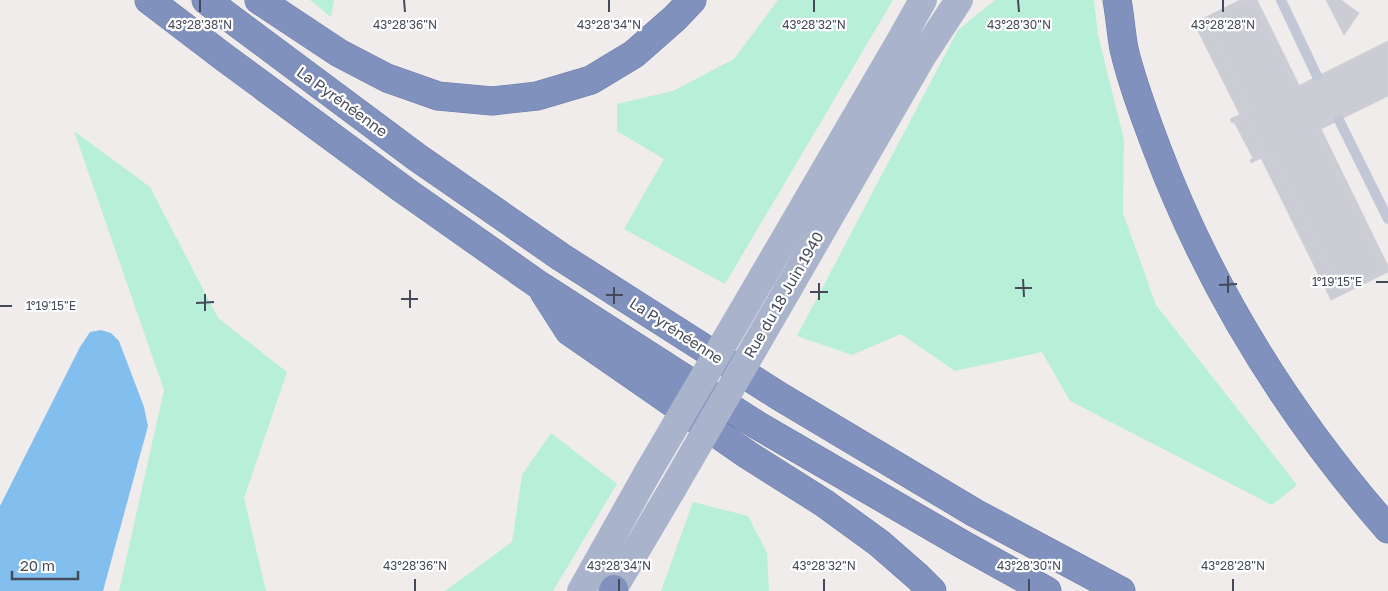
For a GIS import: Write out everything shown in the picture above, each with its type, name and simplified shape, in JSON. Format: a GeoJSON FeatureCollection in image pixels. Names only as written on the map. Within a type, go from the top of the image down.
{"type":"FeatureCollection","features":[{"type":"Feature","properties":{"kind":"highway"},"geometry":{"type":"LineString","coordinates":[[150,0],[225,58],[396,184],[539,285],[757,425],[1047,591]]}},
{"type":"Feature","properties":{"kind":"highway","name":"La Pyrénéenne"},"geometry":{"type":"LineString","coordinates":[[206,0],[418,158],[561,257],[778,396],[975,512],[1121,591]]}},
{"type":"Feature","properties":{"kind":"highway"},"geometry":{"type":"LineString","coordinates":[[259,0],[339,52],[387,78],[438,96],[492,101],[537,96],[591,80],[634,54],[675,18],[692,0]]}},
{"type":"Feature","properties":{"kind":"highway"},"geometry":{"type":"LineString","coordinates":[[1117,0],[1124,49],[1142,108],[1172,190],[1204,257],[1240,324],[1275,380],[1322,449],[1388,529]]}},
{"type":"Feature","properties":{"kind":"highway"},"geometry":{"type":"LineString","coordinates":[[539,285],[569,331],[748,455],[824,503],[880,543],[932,591]]}},
{"type":"Feature","properties":{"kind":"main road","name":"Rue du 18 Juin 1940"},"geometry":{"type":"LineString","coordinates":[[581,591],[648,472],[923,0]]}},
{"type":"Feature","properties":{"kind":"main road","name":"Rue du 18 Juin 1940"},"geometry":{"type":"LineString","coordinates":[[613,590],[923,55],[959,0]]}},
{"type":"Feature","properties":{"kind":"lane"},"geometry":{"type":"LineString","coordinates":[[1281,0],[1318,76]]}},
{"type":"Feature","properties":{"kind":"lane"},"geometry":{"type":"LineString","coordinates":[[1339,120],[1388,219]]}},
{"type":"Feature","properties":{"kind":"green space"},"geometry":{"type":"Polygon","coordinates":[[[310,0],[334,0],[331,17],[310,0]]]}},
{"type":"Feature","properties":{"kind":"green space"},"geometry":{"type":"Polygon","coordinates":[[[778,0],[893,0],[725,284],[624,229],[664,159],[617,131],[617,104],[673,91],[734,59],[778,0]]]}},
{"type":"Feature","properties":{"kind":"green space"},"geometry":{"type":"Polygon","coordinates":[[[995,0],[1094,0],[1098,35],[1124,140],[1123,213],[1156,305],[1297,485],[1272,505],[1070,401],[1042,352],[955,371],[901,334],[852,355],[797,336],[958,30],[995,0]]]}},
{"type":"Feature","properties":{"kind":"green space"},"geometry":{"type":"Polygon","coordinates":[[[74,131],[150,187],[218,318],[287,372],[244,498],[266,591],[119,591],[164,390],[74,131]]]}},
{"type":"Feature","properties":{"kind":"green space"},"geometry":{"type":"Polygon","coordinates":[[[551,433],[617,484],[553,591],[445,591],[512,542],[522,475],[551,433]]]}},
{"type":"Feature","properties":{"kind":"green space"},"geometry":{"type":"Polygon","coordinates":[[[693,502],[748,516],[767,553],[769,591],[661,591],[693,502]]]}},
{"type":"Feature","properties":{"kind":"water"},"geometry":{"type":"Polygon","coordinates":[[[101,330],[111,333],[119,341],[144,407],[148,426],[103,591],[0,591],[0,506],[80,347],[90,332],[101,330]]]}},
{"type":"Feature","properties":{"kind":"building"},"geometry":{"type":"Polygon","coordinates":[[[1240,0],[1249,0],[1206,21],[1250,110],[1240,115],[1194,23],[1240,0]]]}},
{"type":"Feature","properties":{"kind":"building"},"geometry":{"type":"Polygon","coordinates":[[[1249,0],[1253,0],[1296,87],[1388,41],[1388,96],[1317,131],[1385,270],[1341,292],[1272,153],[1251,163],[1250,160],[1265,153],[1246,116],[1232,123],[1230,119],[1250,110],[1206,21],[1249,0]]]}},
{"type":"Feature","properties":{"kind":"building"},"geometry":{"type":"Polygon","coordinates":[[[1253,0],[1257,0],[1299,85],[1296,87],[1253,0]]]}},
{"type":"Feature","properties":{"kind":"building"},"geometry":{"type":"Polygon","coordinates":[[[1326,0],[1341,0],[1359,13],[1344,35],[1326,0]]]}},
{"type":"Feature","properties":{"kind":"building"},"geometry":{"type":"Polygon","coordinates":[[[1246,116],[1265,153],[1253,158],[1234,122],[1246,116]]]}},
{"type":"Feature","properties":{"kind":"building"},"geometry":{"type":"Polygon","coordinates":[[[1321,129],[1388,266],[1388,272],[1331,300],[1261,158],[1272,153],[1341,292],[1385,270],[1317,131],[1321,129]]]}}]}
